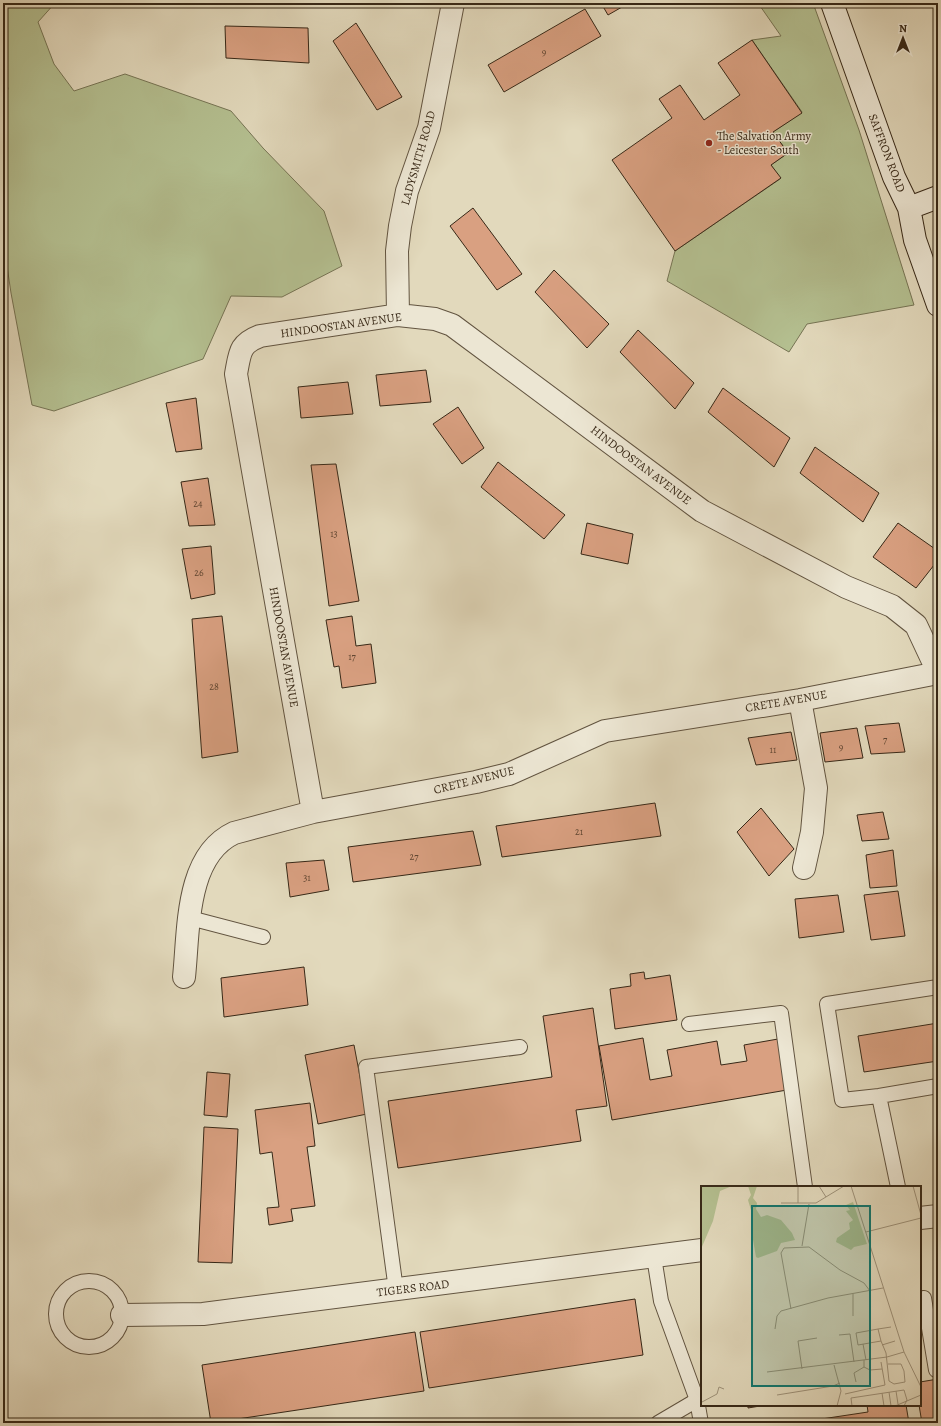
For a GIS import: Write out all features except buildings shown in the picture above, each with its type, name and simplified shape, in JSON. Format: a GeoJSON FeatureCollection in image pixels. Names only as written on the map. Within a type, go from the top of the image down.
{"type":"FeatureCollection","features":[{"type":"Feature","properties":{"kind":"street","name":"LADYSMITH ROAD"},"geometry":{"type":"LineString","coordinates":[[398,316],[398,251],[400,226],[407,191],[429,128],[453,3]]}},
{"type":"Feature","properties":{"kind":"street","name":"SAFFRON ROAD"},"geometry":{"type":"LineString","coordinates":[[832,3],[894,177],[909,208],[915,240],[938,305]]}},
{"type":"Feature","properties":{"kind":"street"},"geometry":{"type":"LineString","coordinates":[[909,208],[938,197]]}},
{"type":"Feature","properties":{"kind":"street","name":"HINDOOSTAN AVENUE"},"geometry":{"type":"LineString","coordinates":[[313,812],[236,374],[240,353],[248,341],[260,336],[398,316],[435,319],[452,325],[702,511],[846,587],[892,606],[916,625],[938,673]]}},
{"type":"Feature","properties":{"kind":"street","name":"CRETE AVENUE"},"geometry":{"type":"LineString","coordinates":[[184,977],[190,918],[198,872],[222,839],[234,833],[313,812],[476,782],[509,774],[605,731],[800,700],[938,673]]}},
{"type":"Feature","properties":{"kind":"street"},"geometry":{"type":"LineString","coordinates":[[800,700],[816,788],[812,832],[804,868]]}},
{"type":"Feature","properties":{"kind":"street"},"geometry":{"type":"LineString","coordinates":[[921,1218],[938,1216]]}},
{"type":"Feature","properties":{"kind":"street","name":"TIGERS ROAD"},"geometry":{"type":"LineString","coordinates":[[122,1315],[203,1314],[701,1250]]}},
{"type":"Feature","properties":{"kind":"lane"},"geometry":{"type":"LineString","coordinates":[[190,918],[263,937]]}},
{"type":"Feature","properties":{"kind":"lane"},"geometry":{"type":"LineString","coordinates":[[938,987],[827,1004],[842,1100],[879,1096],[938,1086]]}},
{"type":"Feature","properties":{"kind":"lane"},"geometry":{"type":"LineString","coordinates":[[689,1024],[781,1013],[805,1186]]}},
{"type":"Feature","properties":{"kind":"lane"},"geometry":{"type":"LineString","coordinates":[[396,1290],[366,1067],[520,1047]]}},
{"type":"Feature","properties":{"kind":"lane"},"geometry":{"type":"LineString","coordinates":[[879,1096],[898,1186]]}},
{"type":"Feature","properties":{"kind":"lane"},"geometry":{"type":"LineString","coordinates":[[654,1257],[661,1301],[697,1400],[701,1423]]}},
{"type":"Feature","properties":{"kind":"lane"},"geometry":{"type":"LineString","coordinates":[[90,1280],[100,1282],[113,1291],[121,1304],[122,1315],[120,1326],[114,1336],[105,1343],[94,1347],[83,1347],[72,1343],[63,1336],[55,1315],[57,1303],[63,1293],[70,1286],[90,1280]]}},
{"type":"Feature","properties":{"kind":"lane"},"geometry":{"type":"LineString","coordinates":[[936,1370],[922,1297],[938,1302]]}},
{"type":"Feature","properties":{"kind":"lane"},"geometry":{"type":"LineString","coordinates":[[658,1423],[697,1400]]}},
{"type":"Feature","properties":{"kind":"green space"},"geometry":{"type":"Polygon","coordinates":[[[3,3],[55,3],[38,22],[54,64],[74,91],[125,74],[231,111],[263,148],[324,211],[342,266],[282,297],[231,296],[203,359],[54,411],[32,405],[11,293],[3,239],[3,113],[8,88],[3,80],[3,3]]]}},
{"type":"Feature","properties":{"kind":"green space"},"geometry":{"type":"Polygon","coordinates":[[[758,3],[813,3],[859,130],[914,305],[807,324],[789,352],[667,281],[675,251],[780,179],[771,165],[788,153],[773,132],[802,112],[752,40],[781,36],[758,3]]]}},
{"type":"Feature","properties":{"kind":"place","name":"The Salvation Army - Leicester South"},"geometry":{"type":"Point","coordinates":[709,143]}}]}
